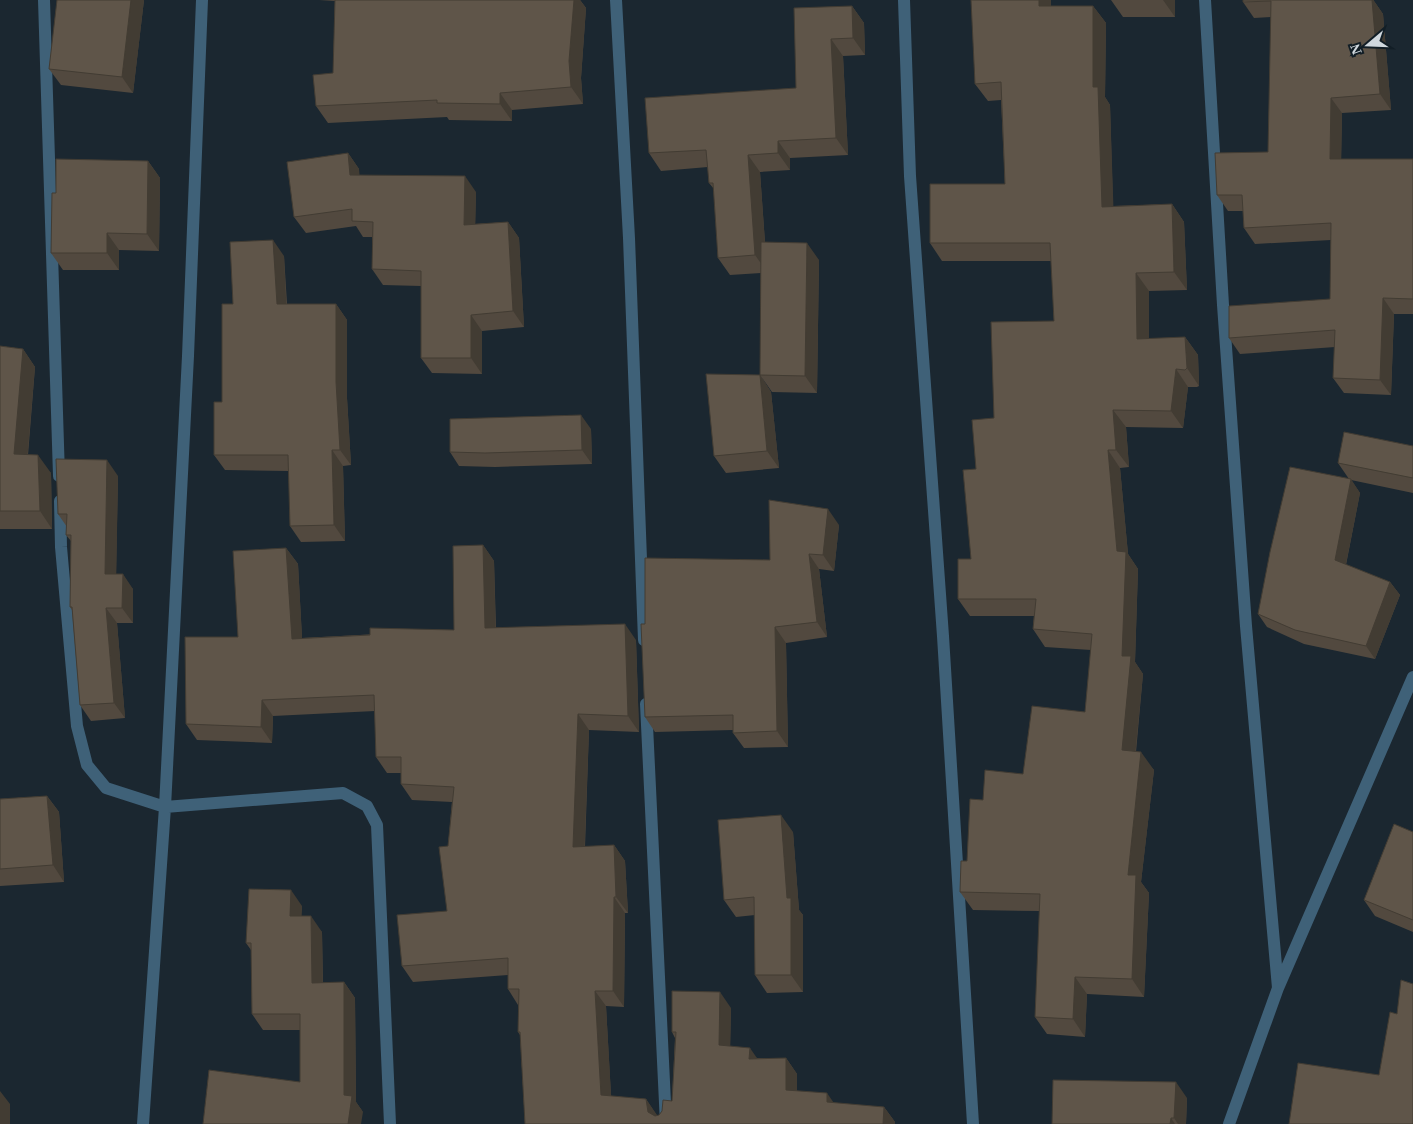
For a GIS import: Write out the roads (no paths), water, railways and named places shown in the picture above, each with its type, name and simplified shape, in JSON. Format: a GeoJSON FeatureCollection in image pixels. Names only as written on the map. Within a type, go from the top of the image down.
{"type":"FeatureCollection","features":[{"type":"Feature","properties":{"kind":"street"},"geometry":{"type":"LineString","coordinates":[[44,0],[61,548],[77,726],[87,765],[106,788],[165,807],[343,793],[367,806],[377,826],[390,1124]]}},
{"type":"Feature","properties":{"kind":"street"},"geometry":{"type":"LineString","coordinates":[[143,1124],[165,807],[188,356],[202,0]]}},
{"type":"Feature","properties":{"kind":"street"},"geometry":{"type":"LineString","coordinates":[[616,0],[629,238],[644,652]]}},
{"type":"Feature","properties":{"kind":"street"},"geometry":{"type":"LineString","coordinates":[[904,0],[910,176],[942,626],[972,1124]]}},
{"type":"Feature","properties":{"kind":"street"},"geometry":{"type":"LineString","coordinates":[[1206,0],[1223,305],[1246,626],[1278,988]]}},
{"type":"Feature","properties":{"kind":"street"},"geometry":{"type":"LineString","coordinates":[[1229,1124],[1278,988],[1413,677]]}},
{"type":"Feature","properties":{"kind":"street"},"geometry":{"type":"LineString","coordinates":[[646,692],[666,1124]]}}]}
